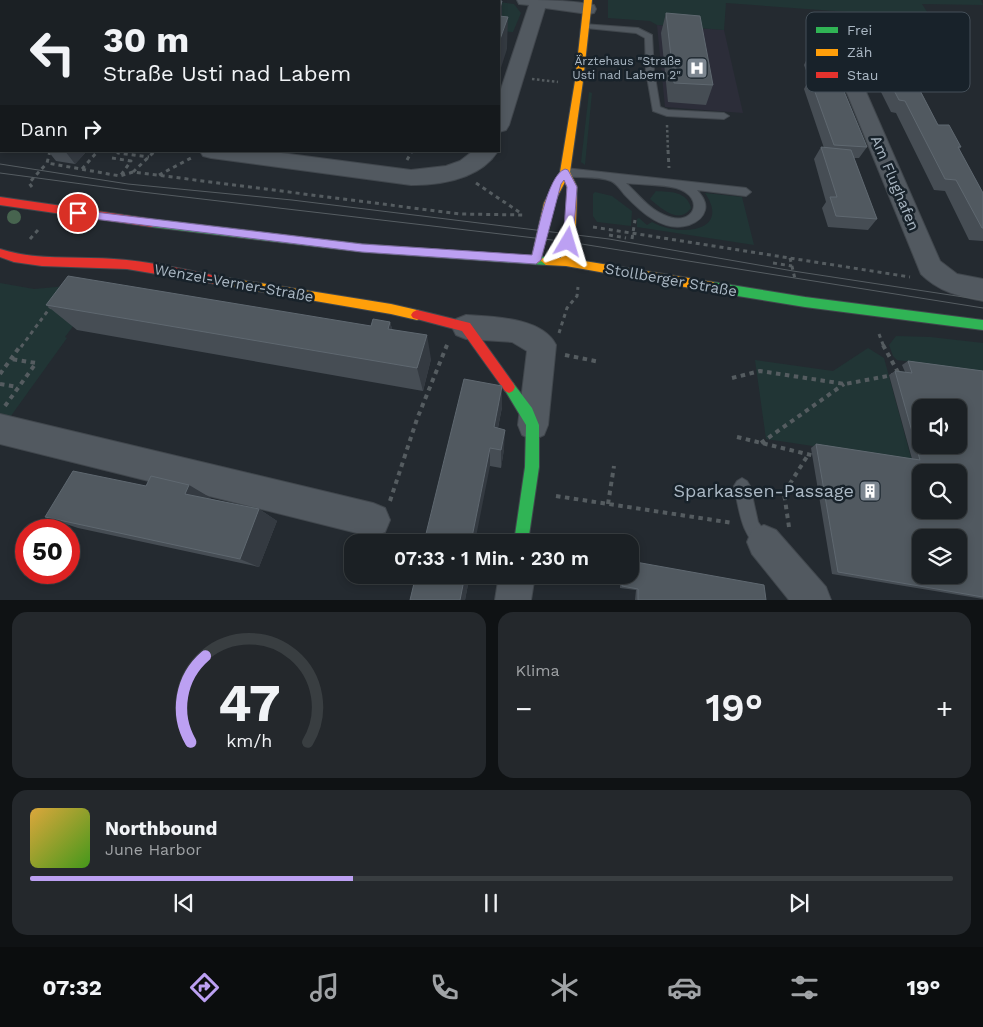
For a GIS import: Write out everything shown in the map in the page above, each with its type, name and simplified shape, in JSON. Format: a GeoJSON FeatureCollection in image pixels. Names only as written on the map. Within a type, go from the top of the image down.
{"type":"FeatureCollection","features":[{"type":"Feature","properties":{"kind":"main road"},"geometry":{"type":"LineString","coordinates":[[536,260],[556,183],[565,172],[588,4]]}},
{"type":"Feature","properties":{"kind":"main road"},"geometry":{"type":"LineString","coordinates":[[565,172],[572,187],[571,223],[566,262]]}},
{"type":"Feature","properties":{"kind":"main road","name":"Stollberger Straße"},"geometry":{"type":"LineString","coordinates":[[0,201],[118,219],[362,248],[566,262],[805,302],[983,324]]}},
{"type":"Feature","properties":{"kind":"main road","name":"Wenzel-Verner-Straße"},"geometry":{"type":"LineString","coordinates":[[0,254],[13,258],[53,262],[114,263],[391,309],[466,326]]}},
{"type":"Feature","properties":{"kind":"main road"},"geometry":{"type":"LineString","coordinates":[[466,326],[527,412],[533,425],[532,467],[522,534]]}},
{"type":"Feature","properties":{"kind":"street"},"geometry":{"type":"LineString","coordinates":[[500,122],[514,77],[531,1],[588,4]]}},
{"type":"Feature","properties":{"kind":"street","name":"Am Flughafen"},"geometry":{"type":"LineString","coordinates":[[856,92],[930,267],[939,277],[952,284],[983,290]]}},
{"type":"Feature","properties":{"kind":"street"},"geometry":{"type":"LineString","coordinates":[[203,153],[425,178],[458,171],[478,161],[486,152]]}},
{"type":"Feature","properties":{"kind":"street","name":"Wenzel-Verner-Straße"},"geometry":{"type":"LineString","coordinates":[[466,326],[516,332],[542,348]]}},
{"type":"Feature","properties":{"kind":"street"},"geometry":{"type":"LineString","coordinates":[[533,425],[542,348]]}},
{"type":"Feature","properties":{"kind":"street"},"geometry":{"type":"LineString","coordinates":[[0,429],[373,520]]}},
{"type":"Feature","properties":{"kind":"street"},"geometry":{"type":"LineString","coordinates":[[768,533],[814,600]]}},
{"type":"Feature","properties":{"kind":"street"},"geometry":{"type":"LineString","coordinates":[[513,600],[516,584]]}},
{"type":"Feature","properties":{"kind":"lane"},"geometry":{"type":"LineString","coordinates":[[586,26],[646,33],[649,37],[656,110],[667,113],[724,116]]}},
{"type":"Feature","properties":{"kind":"lane"},"geometry":{"type":"LineString","coordinates":[[565,172],[746,192]]}},
{"type":"Feature","properties":{"kind":"lane"},"geometry":{"type":"LineString","coordinates":[[616,179],[657,218],[672,223],[691,221],[698,216],[701,210],[701,203],[693,192],[674,185]]}},
{"type":"Feature","properties":{"kind":"lane"},"geometry":{"type":"LineString","coordinates":[[742,486],[768,533]]}},
{"type":"Feature","properties":{"kind":"path"},"geometry":{"type":"LineString","coordinates":[[352,0],[363,0]]}},
{"type":"Feature","properties":{"kind":"path"},"geometry":{"type":"LineString","coordinates":[[514,77],[578,85]]}},
{"type":"Feature","properties":{"kind":"path"},"geometry":{"type":"LineString","coordinates":[[667,113],[674,185]]}},
{"type":"Feature","properties":{"kind":"path"},"geometry":{"type":"LineString","coordinates":[[30,183],[47,163],[50,152]]}},
{"type":"Feature","properties":{"kind":"path"},"geometry":{"type":"LineString","coordinates":[[82,169],[97,152]]}},
{"type":"Feature","properties":{"kind":"path"},"geometry":{"type":"LineString","coordinates":[[119,152],[149,157]]}},
{"type":"Feature","properties":{"kind":"path"},"geometry":{"type":"LineString","coordinates":[[134,172],[154,152]]}},
{"type":"Feature","properties":{"kind":"path"},"geometry":{"type":"LineString","coordinates":[[158,176],[203,153]]}},
{"type":"Feature","properties":{"kind":"path"},"geometry":{"type":"LineString","coordinates":[[112,158],[131,161],[120,176]]}},
{"type":"Feature","properties":{"kind":"path"},"geometry":{"type":"LineString","coordinates":[[47,163],[120,176],[134,172],[460,214],[523,215],[458,171]]}},
{"type":"Feature","properties":{"kind":"path"},"geometry":{"type":"LineString","coordinates":[[609,230],[952,284]]}},
{"type":"Feature","properties":{"kind":"path"},"geometry":{"type":"LineString","coordinates":[[609,235],[626,238]]}},
{"type":"Feature","properties":{"kind":"path"},"geometry":{"type":"LineString","coordinates":[[773,263],[792,266]]}},
{"type":"Feature","properties":{"kind":"path"},"geometry":{"type":"LineString","coordinates":[[542,348],[560,332],[567,308],[577,296],[578,287]]}},
{"type":"Feature","properties":{"kind":"path"},"geometry":{"type":"LineString","coordinates":[[0,374],[56,300]]}},
{"type":"Feature","properties":{"kind":"path"},"geometry":{"type":"LineString","coordinates":[[373,520],[391,499],[403,459],[443,352],[466,326]]}},
{"type":"Feature","properties":{"kind":"path"},"geometry":{"type":"LineString","coordinates":[[878,327],[884,348],[900,374],[902,383]]}},
{"type":"Feature","properties":{"kind":"path"},"geometry":{"type":"LineString","coordinates":[[542,348],[600,362]]}},
{"type":"Feature","properties":{"kind":"path"},"geometry":{"type":"LineString","coordinates":[[0,407],[4,408],[36,363],[11,359]]}},
{"type":"Feature","properties":{"kind":"path"},"geometry":{"type":"LineString","coordinates":[[732,378],[760,371],[845,384],[900,374],[909,375]]}},
{"type":"Feature","properties":{"kind":"path"},"geometry":{"type":"LineString","coordinates":[[0,384],[18,387]]}},
{"type":"Feature","properties":{"kind":"path"},"geometry":{"type":"LineString","coordinates":[[761,443],[845,384]]}},
{"type":"Feature","properties":{"kind":"path"},"geometry":{"type":"LineString","coordinates":[[737,437],[818,456]]}},
{"type":"Feature","properties":{"kind":"path"},"geometry":{"type":"LineString","coordinates":[[529,492],[608,504],[768,533],[784,493],[808,455]]}},
{"type":"Feature","properties":{"kind":"path"},"geometry":{"type":"LineString","coordinates":[[608,504],[614,466]]}},
{"type":"Feature","properties":{"kind":"shaded area","name":"Ärztehaus \"Straße Usti nad Labem 2\""},"geometry":{"type":"Polygon","coordinates":[[[657,25],[724,30],[743,113],[665,107],[657,25]]]}},
{"type":"Feature","properties":{"kind":"green space"},"geometry":{"type":"Polygon","coordinates":[[[608,0],[981,0],[983,5],[922,4],[927,12],[849,12],[726,3],[724,30],[657,25],[650,21],[608,18],[608,0]]]}},
{"type":"Feature","properties":{"kind":"green space"},"geometry":{"type":"Polygon","coordinates":[[[500,2],[514,4],[521,13],[513,32],[500,31],[500,2]]]}},
{"type":"Feature","properties":{"kind":"green space"},"geometry":{"type":"Polygon","coordinates":[[[589,92],[592,93],[585,165],[581,162],[589,92]]]}},
{"type":"Feature","properties":{"kind":"green space"},"geometry":{"type":"Polygon","coordinates":[[[656,191],[682,195],[689,202],[691,208],[681,215],[671,214],[650,199],[656,191]]]}},
{"type":"Feature","properties":{"kind":"green space"},"geometry":{"type":"Polygon","coordinates":[[[595,192],[612,196],[632,211],[631,226],[597,222],[593,216],[593,194],[595,192]]]}},
{"type":"Feature","properties":{"kind":"green space"},"geometry":{"type":"Polygon","coordinates":[[[705,193],[742,197],[754,245],[637,227],[637,219],[639,218],[647,225],[652,222],[663,227],[675,229],[687,230],[707,224],[712,217],[712,206],[705,193]]]}},
{"type":"Feature","properties":{"kind":"green space"},"geometry":{"type":"Polygon","coordinates":[[[0,283],[34,289],[67,286],[100,290],[8,420],[0,419],[0,283]]]}},
{"type":"Feature","properties":{"kind":"green space"},"geometry":{"type":"Polygon","coordinates":[[[896,336],[930,337],[983,343],[983,372],[897,360],[893,356],[889,345],[896,336]]]}},
{"type":"Feature","properties":{"kind":"green space"},"geometry":{"type":"Polygon","coordinates":[[[868,348],[884,358],[912,461],[766,439],[755,360],[833,371],[868,348]]]}},
{"type":"Feature","properties":{"kind":"building"},"geometry":{"type":"Polygon","coordinates":[[[666,13],[700,16],[713,85],[674,83],[666,13]]]}},
{"type":"Feature","properties":{"kind":"building"},"geometry":{"type":"Polygon","coordinates":[[[500,16],[508,17],[500,39],[500,16]]]}},
{"type":"Feature","properties":{"kind":"building"},"geometry":{"type":"Polygon","coordinates":[[[815,92],[844,92],[867,147],[834,145],[815,92]]]}},
{"type":"Feature","properties":{"kind":"building"},"geometry":{"type":"Polygon","coordinates":[[[895,92],[921,92],[938,125],[949,125],[961,147],[958,147],[983,193],[983,228],[956,180],[945,179],[905,101],[899,100],[895,92]]]}},
{"type":"Feature","properties":{"kind":"building"},"geometry":{"type":"Polygon","coordinates":[[[821,147],[851,150],[877,219],[836,216],[830,197],[837,197],[821,147]]]}},
{"type":"Feature","properties":{"kind":"building"},"geometry":{"type":"Polygon","coordinates":[[[68,276],[371,326],[373,319],[390,322],[388,329],[427,335],[417,368],[46,305],[68,276]]]}},
{"type":"Feature","properties":{"kind":"building","name":"Sparkassen-Passage"},"geometry":{"type":"Polygon","coordinates":[[[908,361],[983,371],[983,597],[838,572],[816,444],[920,460],[918,454],[967,454],[967,399],[912,399],[912,432],[895,371],[912,373],[908,361]]]}},
{"type":"Feature","properties":{"kind":"building"},"geometry":{"type":"Polygon","coordinates":[[[464,379],[502,386],[494,427],[505,430],[501,450],[490,448],[473,534],[426,534],[464,379]]]}},
{"type":"Feature","properties":{"kind":"building"},"geometry":{"type":"Polygon","coordinates":[[[73,471],[146,486],[151,476],[189,485],[185,494],[259,509],[240,559],[80,525],[80,519],[45,517],[73,471]]]}},
{"type":"Feature","properties":{"kind":"building"},"geometry":{"type":"Polygon","coordinates":[[[639,563],[764,585],[766,600],[638,600],[638,589],[622,586],[622,584],[639,584],[639,563]]]}},
{"type":"Feature","properties":{"kind":"building"},"geometry":{"type":"Polygon","coordinates":[[[414,584],[463,584],[460,600],[410,600],[414,584]]]}},
{"type":"Feature","properties":{"kind":"tram line"},"geometry":{"type":"LineString","coordinates":[[0,164],[128,184],[292,200],[609,239],[793,271],[983,300]]}},
{"type":"Feature","properties":{"kind":"tram line"},"geometry":{"type":"LineString","coordinates":[[0,173],[142,192],[569,242],[983,308]]}},
{"type":"Feature","properties":{"kind":"traffic: fast"},"geometry":{"type":"LineString","coordinates":[[152,223],[362,248],[546,261]]}},
{"type":"Feature","properties":{"kind":"traffic: fast"},"geometry":{"type":"LineString","coordinates":[[713,287],[805,302],[983,325]]}},
{"type":"Feature","properties":{"kind":"traffic: fast"},"geometry":{"type":"LineString","coordinates":[[509,387],[527,412],[533,425],[532,467],[522,534]]}},
{"type":"Feature","properties":{"kind":"traffic: slow"},"geometry":{"type":"LineString","coordinates":[[536,260],[549,203],[565,172],[579,81],[588,0]]}},
{"type":"Feature","properties":{"kind":"traffic: slow"},"geometry":{"type":"LineString","coordinates":[[565,172],[572,187],[571,223],[566,262]]}},
{"type":"Feature","properties":{"kind":"traffic: slow"},"geometry":{"type":"LineString","coordinates":[[546,261],[566,262],[713,287]]}},
{"type":"Feature","properties":{"kind":"traffic: slow"},"geometry":{"type":"LineString","coordinates":[[216,280],[417,315]]}},
{"type":"Feature","properties":{"kind":"traffic: jam"},"geometry":{"type":"LineString","coordinates":[[0,201],[152,223]]}},
{"type":"Feature","properties":{"kind":"traffic: jam"},"geometry":{"type":"LineString","coordinates":[[0,253],[42,262],[127,264],[216,280]]}},
{"type":"Feature","properties":{"kind":"traffic: jam"},"geometry":{"type":"LineString","coordinates":[[417,315],[466,327],[509,387]]}},
{"type":"Feature","properties":{"kind":"place","name":"Ärztehaus \"Straße Usti nad Labem 2\""},"geometry":{"type":"Point","coordinates":[697,68]}},
{"type":"Feature","properties":{"kind":"place","name":"Sparkassen-Passage"},"geometry":{"type":"Point","coordinates":[870,491]}},
{"type":"Feature","properties":{"kind":"route"},"geometry":{"type":"LineString","coordinates":[[78,213],[362,248],[536,260],[542,230],[556,183],[565,172],[572,187],[571,223],[568,242]]}}]}
